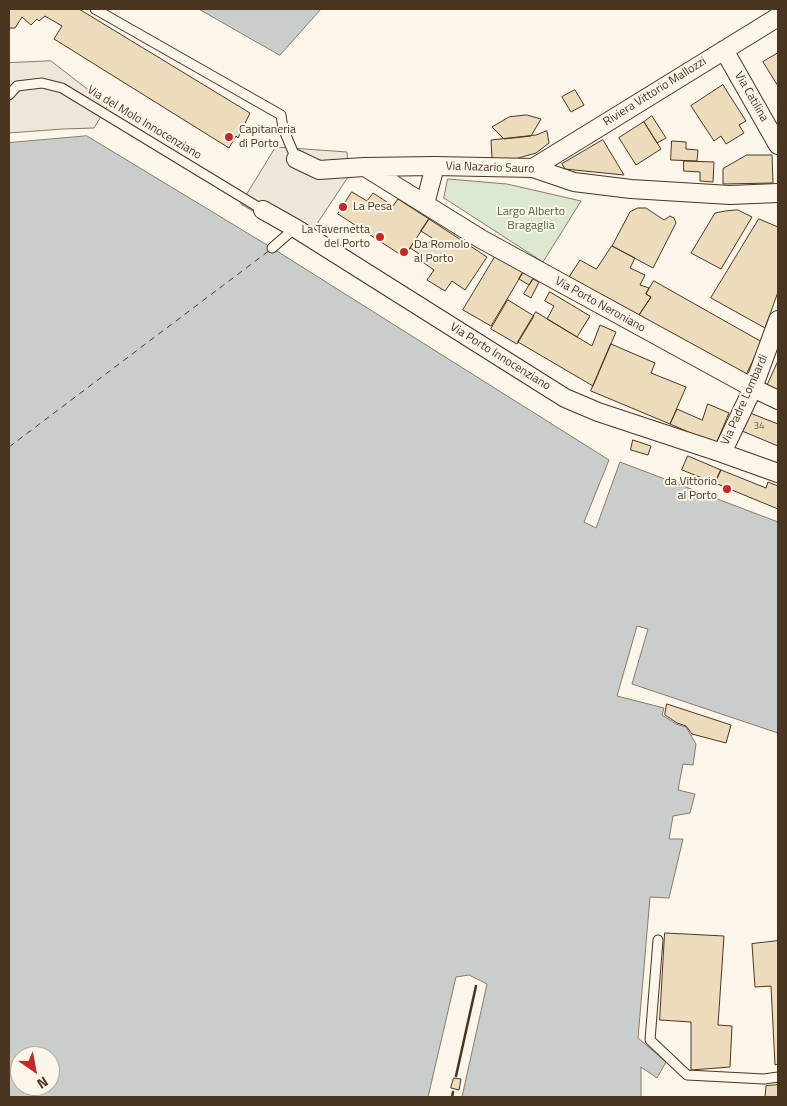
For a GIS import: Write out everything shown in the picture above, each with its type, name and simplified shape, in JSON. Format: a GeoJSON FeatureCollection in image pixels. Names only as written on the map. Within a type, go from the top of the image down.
{"type":"FeatureCollection","features":[{"type":"Feature","properties":{"kind":"street","name":"Riviera Vittorio Mallozzi"},"geometry":{"type":"LineString","coordinates":[[533,168],[778,17]]}},
{"type":"Feature","properties":{"kind":"street","name":"Via Catilina"},"geometry":{"type":"LineString","coordinates":[[724,50],[778,145]]}},
{"type":"Feature","properties":{"kind":"street","name":"Via Nazario Sauro"},"geometry":{"type":"LineString","coordinates":[[296,160],[319,170],[435,166],[533,168],[574,182],[632,189],[730,195],[778,193]]}},
{"type":"Feature","properties":{"kind":"street"},"geometry":{"type":"LineString","coordinates":[[364,167],[425,204],[435,166]]}},
{"type":"Feature","properties":{"kind":"street","name":"Via Porto Neroniano"},"geometry":{"type":"LineString","coordinates":[[425,204],[481,239],[778,400]]}},
{"type":"Feature","properties":{"kind":"street","name":"Via Porto Innocenziano"},"geometry":{"type":"LineString","coordinates":[[263,210],[295,228],[565,398],[598,412],[722,452],[778,473]]}},
{"type":"Feature","properties":{"kind":"street","name":"Via Padre Lombardi"},"geometry":{"type":"LineString","coordinates":[[722,452],[753,388],[778,320]]}},
{"type":"Feature","properties":{"kind":"lane"},"geometry":{"type":"LineString","coordinates":[[95,9],[281,115],[283,128],[296,160]]}},
{"type":"Feature","properties":{"kind":"lane","name":"Via del Molo Innocenziano"},"geometry":{"type":"LineString","coordinates":[[9,95],[17,86],[42,82],[62,88],[263,210]]}},
{"type":"Feature","properties":{"kind":"lane"},"geometry":{"type":"LineString","coordinates":[[272,248],[295,228]]}},
{"type":"Feature","properties":{"kind":"lane"},"geometry":{"type":"LineString","coordinates":[[658,940],[650,1040],[687,1075],[764,1079],[778,1077]]}},
{"type":"Feature","properties":{"kind":"green space","name":"Largo Alberto Bragaglia"},"geometry":{"type":"Polygon","coordinates":[[[448,179],[507,184],[581,201],[543,262],[444,198],[448,179]]]}},
{"type":"Feature","properties":{"kind":"shaded area"},"geometry":{"type":"Polygon","coordinates":[[[199,9],[321,9],[280,55],[199,9]]]}},
{"type":"Feature","properties":{"kind":"shaded area"},"geometry":{"type":"Polygon","coordinates":[[[51,61],[108,105],[94,128],[9,133],[9,63],[51,61]]]}},
{"type":"Feature","properties":{"kind":"shaded area"},"geometry":{"type":"Polygon","coordinates":[[[87,136],[272,248],[609,460],[584,522],[596,528],[620,462],[778,522],[778,733],[632,684],[648,629],[637,626],[617,696],[664,708],[662,715],[676,724],[686,727],[696,744],[693,765],[683,764],[678,790],[695,794],[690,813],[673,816],[669,839],[683,839],[669,898],[650,897],[638,1038],[666,1062],[657,1078],[641,1067],[641,1097],[462,1097],[487,984],[469,975],[456,977],[428,1097],[9,1097],[9,143],[87,136]]]}},
{"type":"Feature","properties":{"kind":"shaded area"},"geometry":{"type":"Polygon","coordinates":[[[276,147],[347,152],[348,177],[305,242],[241,204],[276,147]]]}},
{"type":"Feature","properties":{"kind":"building"},"geometry":{"type":"Polygon","coordinates":[[[9,9],[79,9],[250,113],[238,138],[236,136],[229,148],[54,39],[62,26],[45,16],[39,21],[37,19],[31,25],[22,17],[15,28],[9,28],[9,9]]]}},
{"type":"Feature","properties":{"kind":"building"},"geometry":{"type":"Polygon","coordinates":[[[778,53],[778,86],[763,62],[778,53]]]}},
{"type":"Feature","properties":{"kind":"building"},"geometry":{"type":"Polygon","coordinates":[[[723,85],[746,121],[739,125],[744,133],[726,144],[721,136],[714,141],[691,106],[723,85]]]}},
{"type":"Feature","properties":{"kind":"building"},"geometry":{"type":"Polygon","coordinates":[[[575,90],[584,105],[571,112],[562,97],[575,90]]]}},
{"type":"Feature","properties":{"kind":"building"},"geometry":{"type":"Polygon","coordinates":[[[527,115],[541,119],[531,136],[504,139],[492,127],[509,117],[527,115]]]}},
{"type":"Feature","properties":{"kind":"building"},"geometry":{"type":"Polygon","coordinates":[[[652,116],[666,138],[657,143],[644,122],[652,116]]]}},
{"type":"Feature","properties":{"kind":"building"},"geometry":{"type":"Polygon","coordinates":[[[644,122],[661,149],[636,165],[619,138],[644,122]]]}},
{"type":"Feature","properties":{"kind":"building"},"geometry":{"type":"Polygon","coordinates":[[[547,131],[549,143],[536,153],[508,161],[492,158],[491,140],[536,135],[547,131]]]}},
{"type":"Feature","properties":{"kind":"building"},"geometry":{"type":"Polygon","coordinates":[[[603,140],[624,175],[565,169],[562,164],[603,140]]]}},
{"type":"Feature","properties":{"kind":"building"},"geometry":{"type":"Polygon","coordinates":[[[672,141],[686,142],[686,149],[698,150],[697,161],[671,160],[672,141]]]}},
{"type":"Feature","properties":{"kind":"building"},"geometry":{"type":"Polygon","coordinates":[[[747,155],[772,155],[773,183],[723,184],[723,169],[747,155]]]}},
{"type":"Feature","properties":{"kind":"building"},"geometry":{"type":"Polygon","coordinates":[[[684,161],[714,162],[713,182],[700,181],[700,172],[684,171],[684,161]]]}},
{"type":"Feature","properties":{"kind":"building"},"geometry":{"type":"Polygon","coordinates":[[[352,192],[367,201],[373,193],[393,206],[398,199],[429,219],[404,257],[338,214],[352,192]]]}},
{"type":"Feature","properties":{"kind":"building"},"geometry":{"type":"Polygon","coordinates":[[[638,208],[646,208],[664,220],[670,216],[674,218],[676,223],[653,268],[612,246],[630,212],[638,208]]]}},
{"type":"Feature","properties":{"kind":"building"},"geometry":{"type":"Polygon","coordinates":[[[738,210],[752,217],[721,269],[691,253],[715,213],[738,210]]]}},
{"type":"Feature","properties":{"kind":"building"},"geometry":{"type":"Polygon","coordinates":[[[429,219],[487,257],[465,290],[452,281],[445,291],[427,280],[434,270],[418,259],[421,255],[410,248],[415,241],[426,248],[432,238],[421,231],[429,219]]]}},
{"type":"Feature","properties":{"kind":"building"},"geometry":{"type":"Polygon","coordinates":[[[759,219],[778,227],[778,292],[765,328],[711,298],[759,219]]]}},
{"type":"Feature","properties":{"kind":"building"},"geometry":{"type":"Polygon","coordinates":[[[612,246],[635,258],[630,268],[645,275],[640,285],[649,288],[646,294],[651,297],[639,315],[569,277],[580,260],[596,269],[612,246]]]}},
{"type":"Feature","properties":{"kind":"building"},"geometry":{"type":"Polygon","coordinates":[[[498,252],[525,269],[491,326],[463,310],[498,252]]]}},
{"type":"Feature","properties":{"kind":"building"},"geometry":{"type":"Polygon","coordinates":[[[525,269],[536,275],[529,285],[519,279],[525,269]]]}},
{"type":"Feature","properties":{"kind":"building"},"geometry":{"type":"Polygon","coordinates":[[[533,279],[539,282],[531,298],[524,294],[533,279]]]}},
{"type":"Feature","properties":{"kind":"building"},"geometry":{"type":"Polygon","coordinates":[[[654,281],[762,342],[745,377],[639,315],[651,297],[646,294],[654,281]]]}},
{"type":"Feature","properties":{"kind":"building"},"geometry":{"type":"Polygon","coordinates":[[[550,292],[590,316],[577,337],[547,319],[554,306],[545,301],[550,292]]]}},
{"type":"Feature","properties":{"kind":"building"},"geometry":{"type":"Polygon","coordinates":[[[508,300],[534,316],[517,344],[491,329],[508,300]]]}},
{"type":"Feature","properties":{"kind":"building"},"geometry":{"type":"Polygon","coordinates":[[[536,312],[592,346],[600,325],[616,332],[593,386],[518,342],[536,312]]]}},
{"type":"Feature","properties":{"kind":"building"},"geometry":{"type":"Polygon","coordinates":[[[611,344],[655,363],[651,373],[686,387],[670,424],[591,391],[611,344]]]}},
{"type":"Feature","properties":{"kind":"building"},"geometry":{"type":"Polygon","coordinates":[[[778,361],[778,391],[767,386],[778,361]]]}},
{"type":"Feature","properties":{"kind":"building"},"geometry":{"type":"Polygon","coordinates":[[[708,404],[729,413],[716,444],[670,424],[677,409],[702,420],[708,404]]]}},
{"type":"Feature","properties":{"kind":"building"},"geometry":{"type":"Polygon","coordinates":[[[750,413],[778,424],[778,446],[742,431],[750,413]]]}},
{"type":"Feature","properties":{"kind":"building"},"geometry":{"type":"Polygon","coordinates":[[[633,440],[651,446],[648,455],[631,450],[633,440]]]}},
{"type":"Feature","properties":{"kind":"building"},"geometry":{"type":"Polygon","coordinates":[[[688,456],[721,470],[715,483],[682,470],[688,456]]]}},
{"type":"Feature","properties":{"kind":"building"},"geometry":{"type":"Polygon","coordinates":[[[721,470],[766,488],[768,482],[778,486],[778,509],[715,483],[721,470]]]}},
{"type":"Feature","properties":{"kind":"building"},"geometry":{"type":"Polygon","coordinates":[[[667,704],[731,725],[726,743],[692,734],[686,726],[677,723],[665,715],[667,704]]]}},
{"type":"Feature","properties":{"kind":"building"},"geometry":{"type":"Polygon","coordinates":[[[665,933],[724,936],[718,1025],[732,1026],[730,1067],[691,1070],[691,1022],[660,1020],[665,933]]]}},
{"type":"Feature","properties":{"kind":"building"},"geometry":{"type":"Polygon","coordinates":[[[778,941],[778,1064],[775,1065],[771,986],[755,987],[752,944],[778,941]]]}},
{"type":"Feature","properties":{"kind":"building"},"geometry":{"type":"Polygon","coordinates":[[[454,1078],[461,1079],[459,1090],[451,1088],[454,1078]]]}},
{"type":"Feature","properties":{"kind":"building"},"geometry":{"type":"Polygon","coordinates":[[[778,1085],[778,1097],[765,1097],[766,1086],[778,1085]]]}},
{"type":"Feature","properties":{"kind":"ferry route"},"geometry":{"type":"LineString","coordinates":[[9,447],[270,250]]}},
{"type":"Feature","properties":{"kind":"wall"},"geometry":{"type":"LineString","coordinates":[[456,1076],[476,986]]}},
{"type":"Feature","properties":{"kind":"wall"},"geometry":{"type":"LineString","coordinates":[[452,1097],[453,1092]]}},
{"type":"Feature","properties":{"kind":"place","name":"Capitaneria di Porto"},"geometry":{"type":"Point","coordinates":[229,137]}},
{"type":"Feature","properties":{"kind":"place","name":"La Pesa"},"geometry":{"type":"Point","coordinates":[343,207]}},
{"type":"Feature","properties":{"kind":"place","name":"La Tavernetta del Porto"},"geometry":{"type":"Point","coordinates":[380,237]}},
{"type":"Feature","properties":{"kind":"place","name":"Da Romolo al Porto"},"geometry":{"type":"Point","coordinates":[404,252]}},
{"type":"Feature","properties":{"kind":"place","name":"da Vittorio al Porto"},"geometry":{"type":"Point","coordinates":[727,489]}}]}
